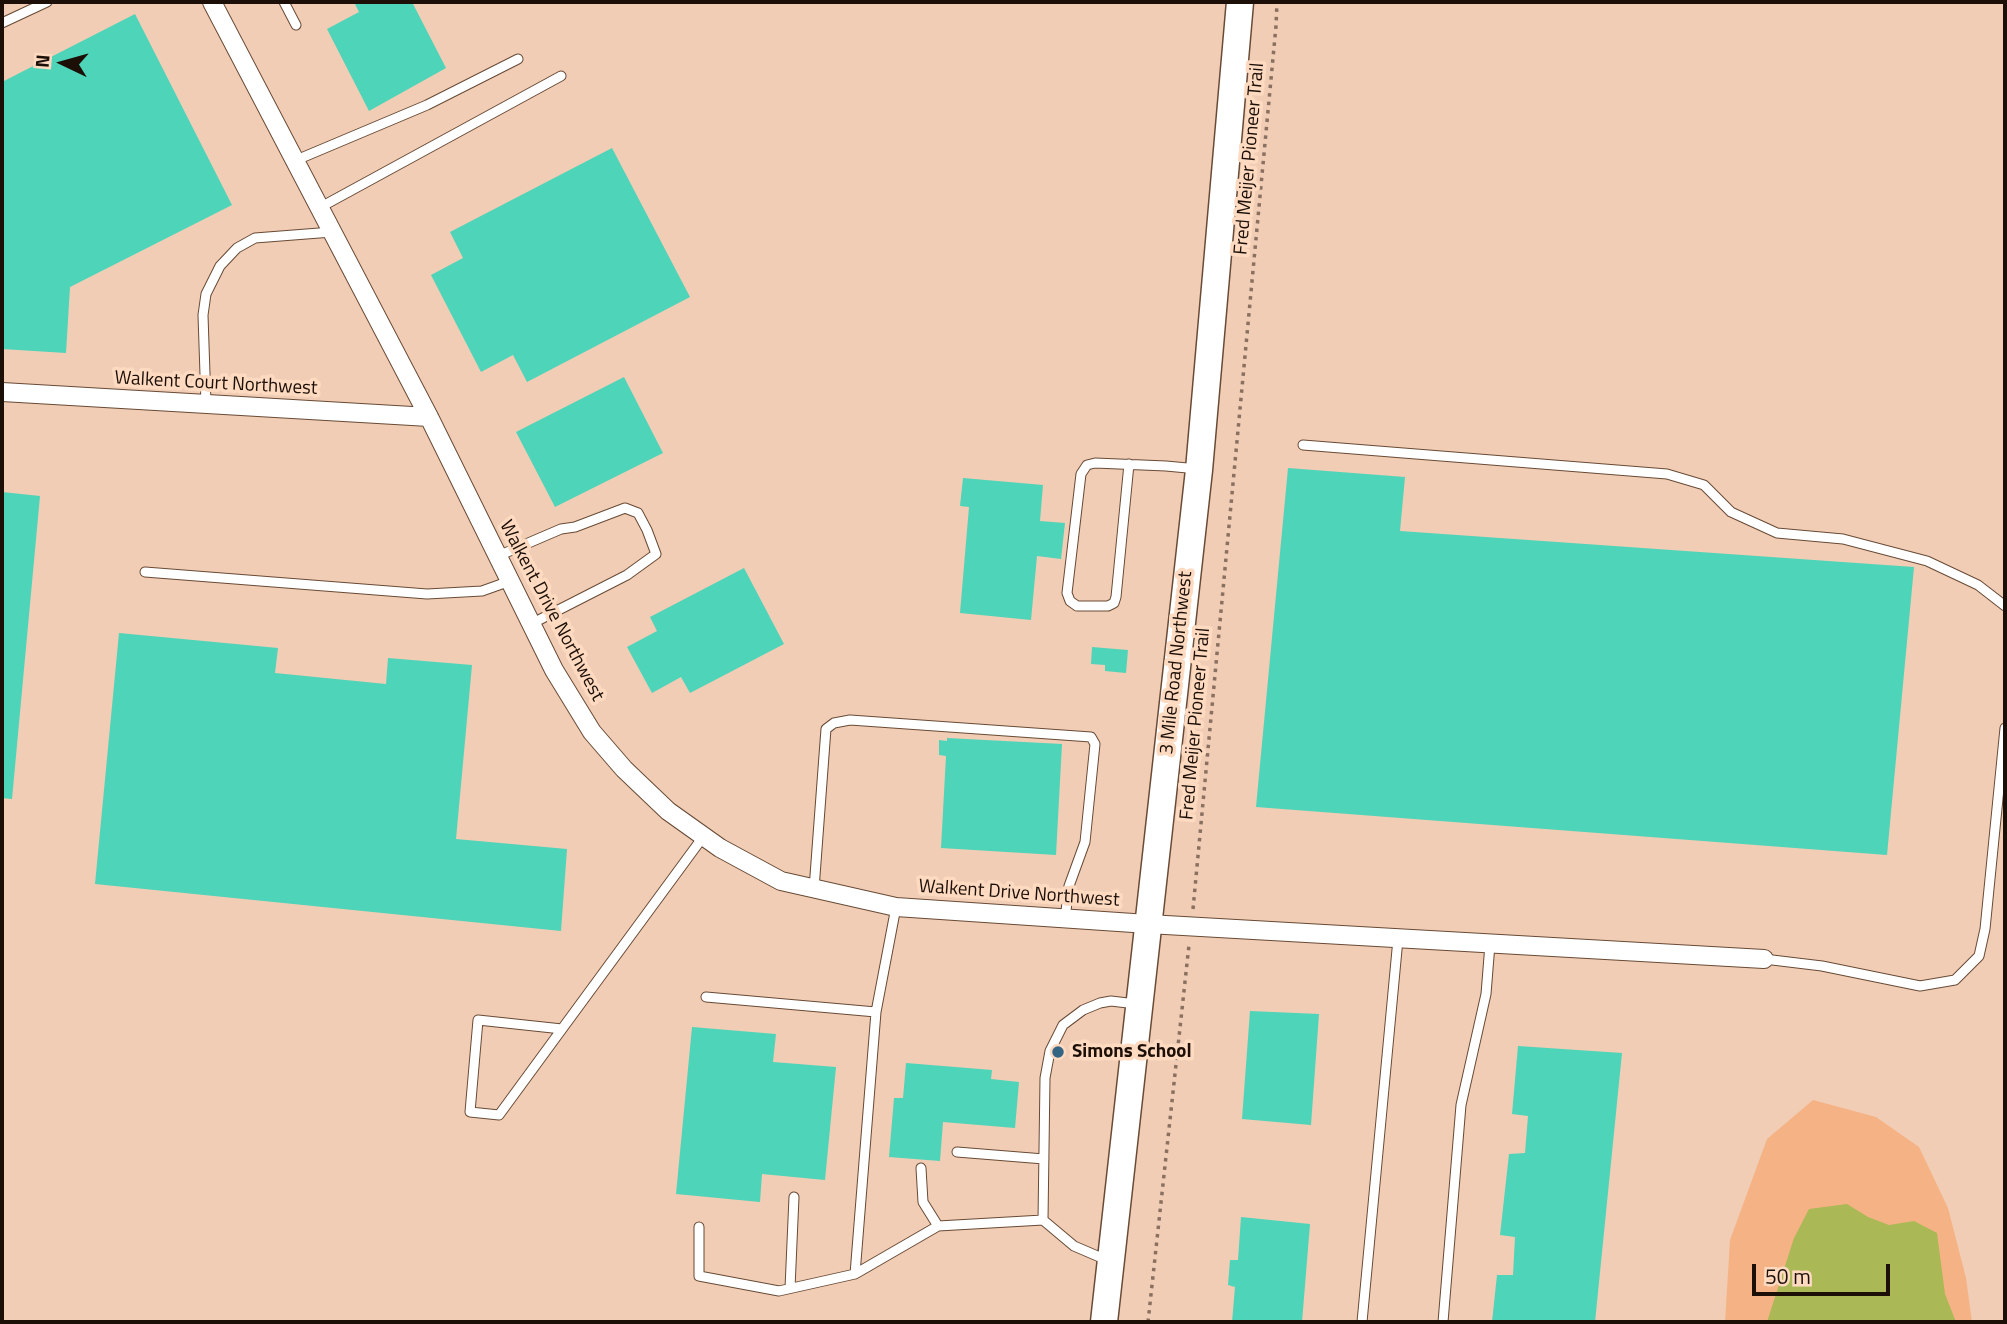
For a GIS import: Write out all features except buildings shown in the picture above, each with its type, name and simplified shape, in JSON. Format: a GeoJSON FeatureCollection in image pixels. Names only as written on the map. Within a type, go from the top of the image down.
{"type":"FeatureCollection","features":[{"type":"Feature","properties":{"kind":"main road","name":"3 Mile Road Northwest"},"geometry":{"type":"LineString","coordinates":[[1104,1322],[1199,470],[1240,2]]}},
{"type":"Feature","properties":{"kind":"street","name":"Walkent Drive Northwest"},"geometry":{"type":"LineString","coordinates":[[212,2],[429,418],[554,670],[592,732],[624,769],[668,811],[720,848],[781,881],[896,907],[1763,959]]}},
{"type":"Feature","properties":{"kind":"street","name":"Walkent Court Northwest"},"geometry":{"type":"LineString","coordinates":[[2,392],[429,418]]}},
{"type":"Feature","properties":{"kind":"lane"},"geometry":{"type":"LineString","coordinates":[[2,23],[47,2]]}},
{"type":"Feature","properties":{"kind":"lane"},"geometry":{"type":"LineString","coordinates":[[284,2],[296,25]]}},
{"type":"Feature","properties":{"kind":"lane"},"geometry":{"type":"LineString","coordinates":[[294,161],[427,105],[518,59]]}},
{"type":"Feature","properties":{"kind":"lane"},"geometry":{"type":"LineString","coordinates":[[319,208],[561,76]]}},
{"type":"Feature","properties":{"kind":"lane"},"geometry":{"type":"LineString","coordinates":[[206,404],[203,315],[206,294],[220,266],[237,248],[255,238],[331,232]]}},
{"type":"Feature","properties":{"kind":"lane"},"geometry":{"type":"LineString","coordinates":[[1303,445],[1667,474],[1704,485],[1731,512],[1777,533],[1843,539],[1927,561],[1978,585],[2005,606]]}},
{"type":"Feature","properties":{"kind":"lane"},"geometry":{"type":"LineString","coordinates":[[1129,464],[1114,603],[1108,606],[1077,606],[1070,601],[1067,593],[1081,474],[1087,465],[1129,464],[1199,470]]}},
{"type":"Feature","properties":{"kind":"lane"},"geometry":{"type":"LineString","coordinates":[[498,556],[561,529],[575,527],[625,508],[638,513],[647,530],[656,554],[627,575],[531,624]]}},
{"type":"Feature","properties":{"kind":"lane"},"geometry":{"type":"LineString","coordinates":[[145,572],[427,594],[482,591],[510,581]]}},
{"type":"Feature","properties":{"kind":"lane"},"geometry":{"type":"LineString","coordinates":[[814,890],[824,741],[826,729],[834,723],[850,720],[1091,737],[1095,744],[1086,842],[1069,887],[1065,919]]}},
{"type":"Feature","properties":{"kind":"lane"},"geometry":{"type":"LineString","coordinates":[[1763,959],[1822,966],[1920,986],[1955,980],[1979,956],[1985,929],[2005,728]]}},
{"type":"Feature","properties":{"kind":"lane"},"geometry":{"type":"LineString","coordinates":[[562,1029],[478,1020],[470,1112],[499,1115],[704,837]]}},
{"type":"Feature","properties":{"kind":"lane"},"geometry":{"type":"LineString","coordinates":[[855,1274],[876,1012],[896,907]]}},
{"type":"Feature","properties":{"kind":"lane"},"geometry":{"type":"LineString","coordinates":[[1362,1322],[1398,939]]}},
{"type":"Feature","properties":{"kind":"lane"},"geometry":{"type":"LineString","coordinates":[[1443,1322],[1461,1105],[1486,994],[1490,944]]}},
{"type":"Feature","properties":{"kind":"lane"},"geometry":{"type":"LineString","coordinates":[[706,997],[876,1012]]}},
{"type":"Feature","properties":{"kind":"lane"},"geometry":{"type":"LineString","coordinates":[[1042,1220],[1045,1078],[1050,1051],[1063,1025],[1083,1010],[1111,1001],[1140,1004]]}},
{"type":"Feature","properties":{"kind":"lane"},"geometry":{"type":"LineString","coordinates":[[957,1152],[1044,1159]]}},
{"type":"Feature","properties":{"kind":"lane"},"geometry":{"type":"LineString","coordinates":[[921,1168],[923,1202],[938,1226]]}},
{"type":"Feature","properties":{"kind":"lane"},"geometry":{"type":"LineString","coordinates":[[790,1288],[793,1197]]}},
{"type":"Feature","properties":{"kind":"lane"},"geometry":{"type":"LineString","coordinates":[[699,1227],[699,1276],[779,1290],[855,1274],[938,1226],[1042,1220],[1074,1245],[1110,1262]]}},
{"type":"Feature","properties":{"kind":"path","name":"Fred Meijer Pioneer Trail"},"geometry":{"type":"LineString","coordinates":[[1148,1322],[1191,926],[1277,2]]}},
{"type":"Feature","properties":{"kind":"shaded area"},"geometry":{"type":"Polygon","coordinates":[[[1813,1100],[1876,1117],[1919,1147],[1948,1208],[1966,1278],[1972,1322],[1725,1322],[1730,1240],[1767,1139],[1813,1100]]]}},
{"type":"Feature","properties":{"kind":"shaded area"},"geometry":{"type":"Polygon","coordinates":[[[1847,1204],[1868,1217],[1889,1225],[1914,1221],[1937,1233],[1945,1294],[1956,1322],[1767,1322],[1794,1238],[1809,1209],[1847,1204]]]}},
{"type":"Feature","properties":{"kind":"place","name":"Simons School"},"geometry":{"type":"Point","coordinates":[1058,1052]}}]}
